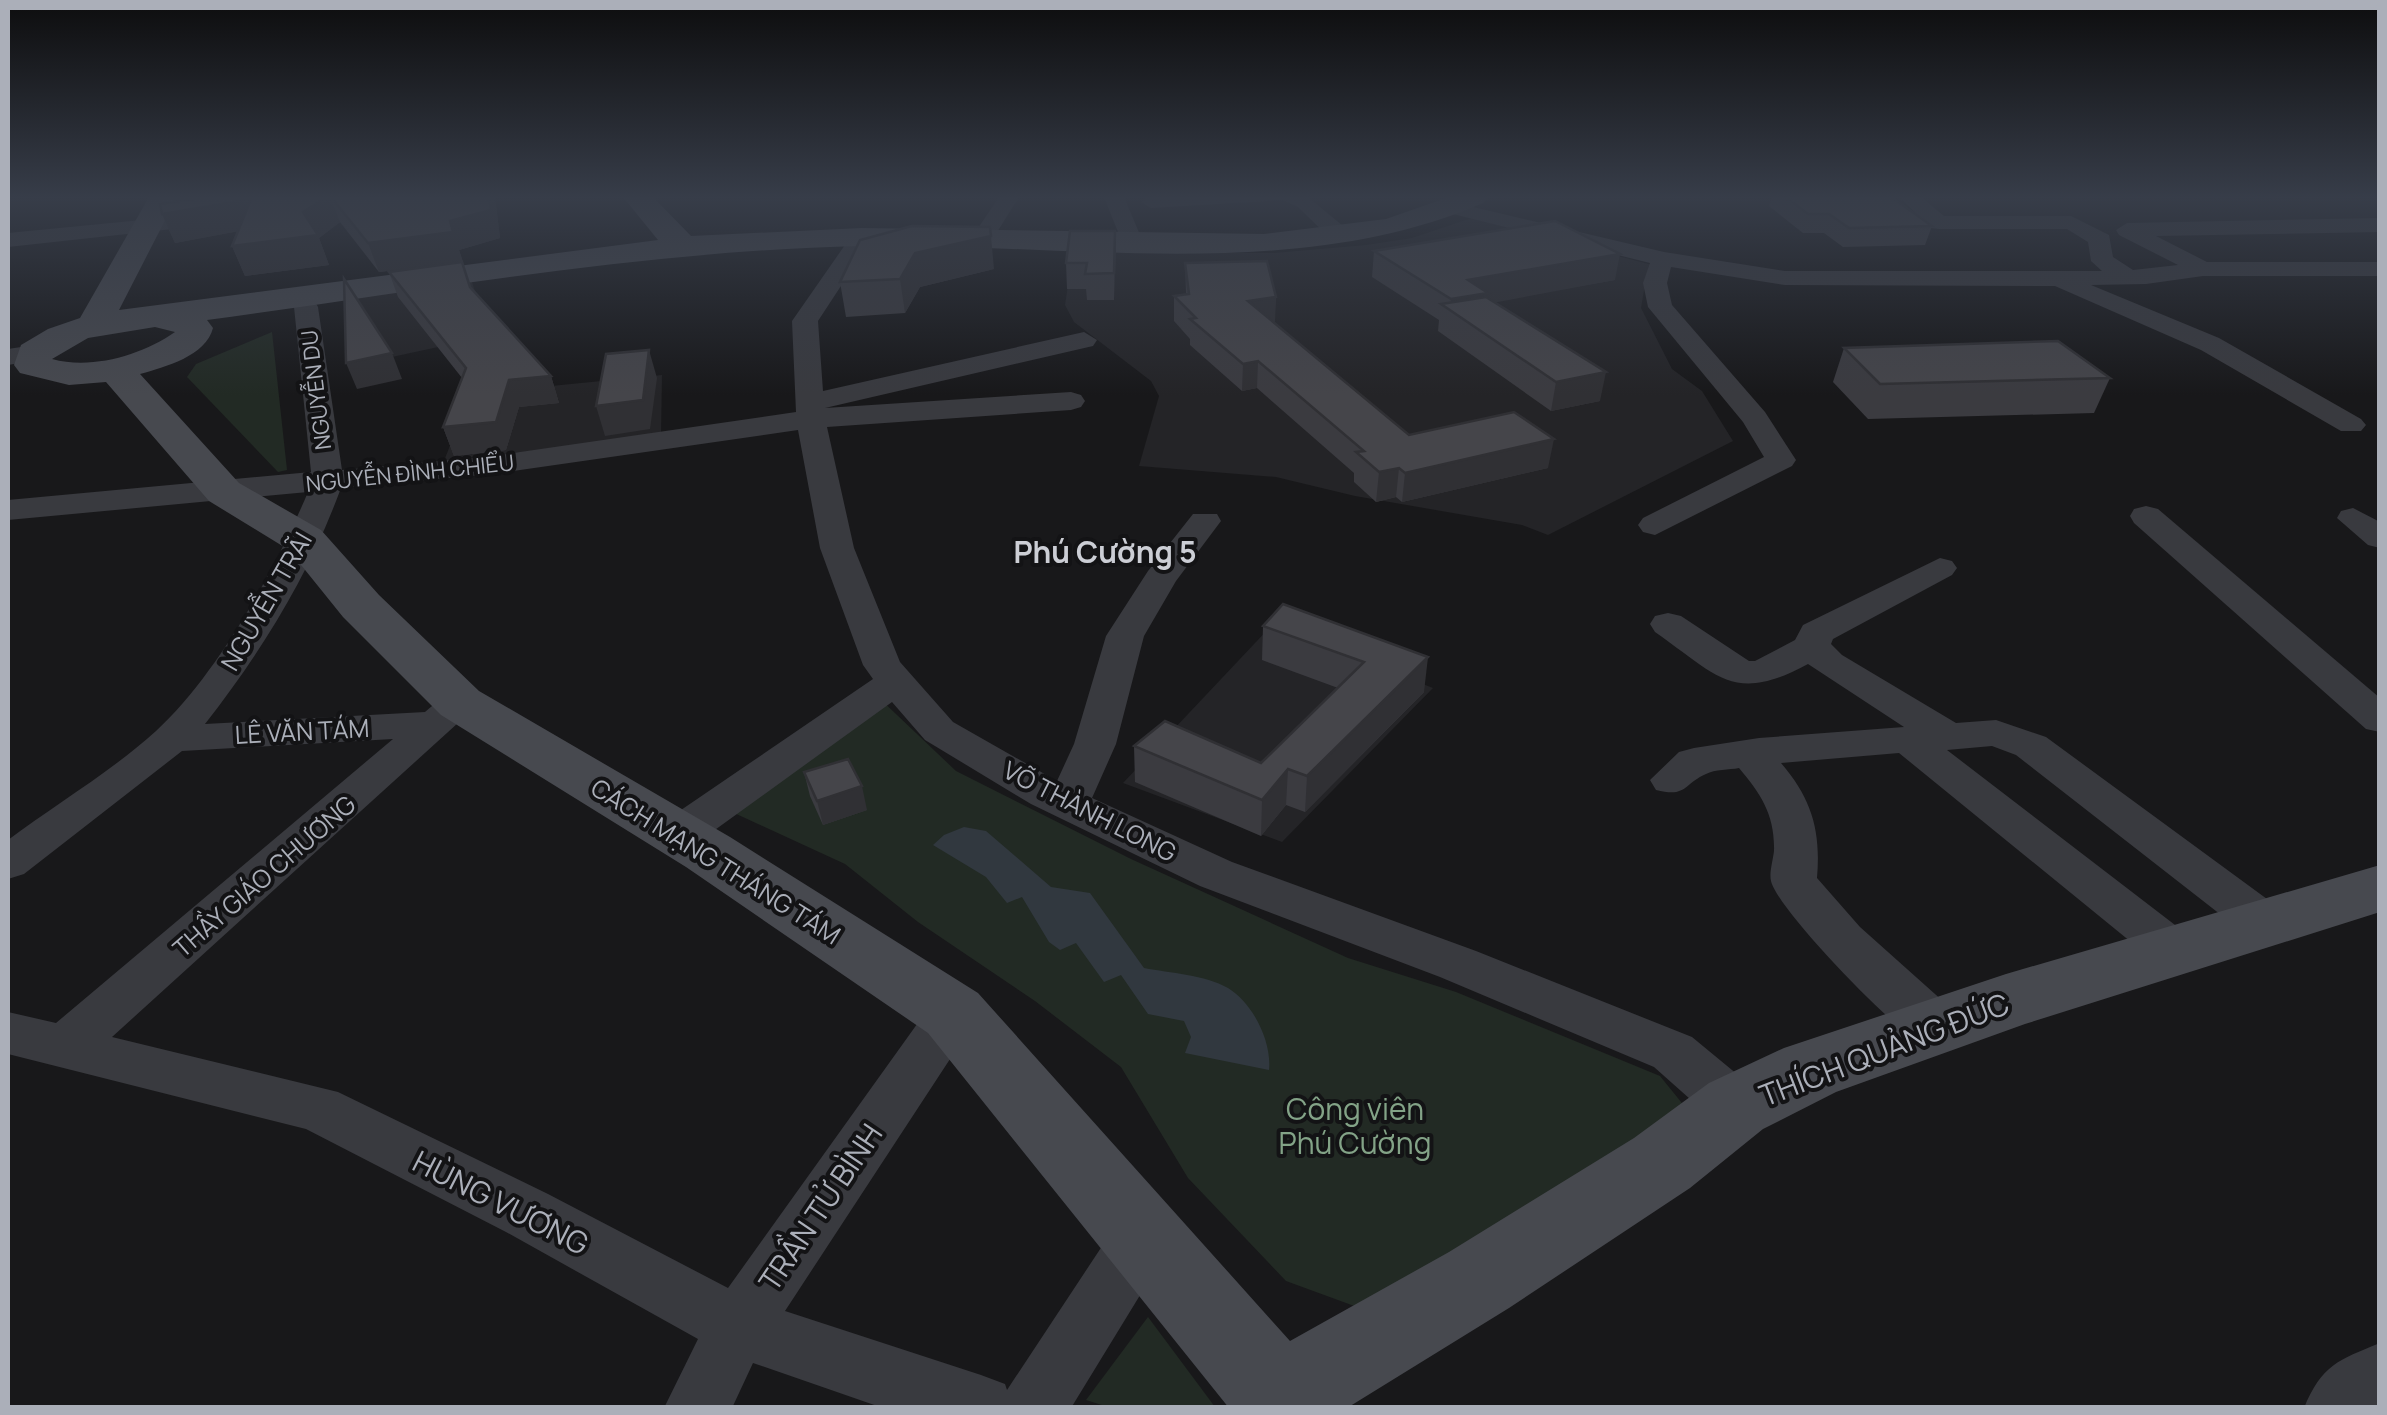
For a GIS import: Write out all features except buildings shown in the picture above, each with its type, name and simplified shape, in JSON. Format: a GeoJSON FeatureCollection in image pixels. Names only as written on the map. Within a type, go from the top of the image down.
{"type":"FeatureCollection","features":[{"type":"Feature","properties":{"kind":"main road"},"geometry":{"type":"LineString","coordinates":[[104,347],[136,263]]}},
{"type":"Feature","properties":{"kind":"main road"},"geometry":{"type":"LineString","coordinates":[[104,347],[155,317],[561,263]]}},
{"type":"Feature","properties":{"kind":"main road"},"geometry":{"type":"LineString","coordinates":[[22,367],[57,338],[104,347],[183,345],[309,298]]}},
{"type":"Feature","properties":{"kind":"main road"},"geometry":{"type":"LineString","coordinates":[[155,317],[189,322],[195,328],[193,336],[183,345]]}},
{"type":"Feature","properties":{"kind":"main road","name":"CÁCH MẠNG THÁNG TÁM"},"geometry":{"type":"LineString","coordinates":[[104,347],[224,492],[305,540],[446,713],[678,834],[953,1013],[1284,1402]]}},
{"type":"Feature","properties":{"kind":"main road","name":"THÍCH QUẢNG ĐỨC"},"geometry":{"type":"LineString","coordinates":[[1284,1402],[1662,1163],[1736,1106],[1810,1070],[1936,1026],[2380,888]]}},
{"type":"Feature","properties":{"kind":"street","name":"VÕ THÀNH LONG"},"geometry":{"type":"LineString","coordinates":[[845,263],[805,321],[810,411],[837,548],[882,666],[939,731],[1068,804],[1216,874],[1458,964],[1673,1052],[1736,1106]]}},
{"type":"Feature","properties":{"kind":"street"},"geometry":{"type":"LineString","coordinates":[[1655,525],[1782,460],[1755,418],[1660,306],[1654,290],[1662,263]]}},
{"type":"Feature","properties":{"kind":"street"},"geometry":{"type":"LineString","coordinates":[[1690,263],[1785,278],[2062,279],[2203,269],[2380,269]]}},
{"type":"Feature","properties":{"kind":"street"},"geometry":{"type":"LineString","coordinates":[[2043,263],[2062,279],[2158,325],[2210,344],[2351,425]]}},
{"type":"Feature","properties":{"kind":"street"},"geometry":{"type":"LineString","coordinates":[[2106,263],[2128,277]]}},
{"type":"Feature","properties":{"kind":"street"},"geometry":{"type":"LineString","coordinates":[[2191,263],[2203,269]]}},
{"type":"Feature","properties":{"kind":"street","name":"NGUYỄN DU"},"geometry":{"type":"LineString","coordinates":[[309,298],[328,482]]}},
{"type":"Feature","properties":{"kind":"street"},"geometry":{"type":"LineString","coordinates":[[810,411],[884,383],[1084,340]]}},
{"type":"Feature","properties":{"kind":"street"},"geometry":{"type":"LineString","coordinates":[[810,411],[1071,401]]}},
{"type":"Feature","properties":{"kind":"street","name":"NGUYỄN ĐÌNH CHIỂU"},"geometry":{"type":"LineString","coordinates":[[8,510],[588,454],[810,411]]}},
{"type":"Feature","properties":{"kind":"street","name":"NGUYỄN TRÃI"},"geometry":{"type":"LineString","coordinates":[[8,862],[172,739],[242,652],[305,540],[328,482]]}},
{"type":"Feature","properties":{"kind":"street"},"geometry":{"type":"LineString","coordinates":[[2146,516],[2380,720]]}},
{"type":"Feature","properties":{"kind":"street"},"geometry":{"type":"LineString","coordinates":[[1068,804],[1095,744],[1125,636],[1160,578],[1205,521]]}},
{"type":"Feature","properties":{"kind":"street"},"geometry":{"type":"LineString","coordinates":[[1668,624],[1740,672],[1762,673],[1812,646],[1816,633],[1940,568]]}},
{"type":"Feature","properties":{"kind":"street"},"geometry":{"type":"LineString","coordinates":[[1812,646],[1828,663],[1929,739],[2175,950]]}},
{"type":"Feature","properties":{"kind":"street"},"geometry":{"type":"LineString","coordinates":[[678,834],[896,681]]}},
{"type":"Feature","properties":{"kind":"street","name":"LÊ VĂN TÁM"},"geometry":{"type":"LineString","coordinates":[[172,739],[446,713]]}},
{"type":"Feature","properties":{"kind":"street","name":"THẦY GIÁO CHƯƠNG"},"geometry":{"type":"LineString","coordinates":[[65,1047],[355,798],[446,713]]}},
{"type":"Feature","properties":{"kind":"street"},"geometry":{"type":"LineString","coordinates":[[1672,780],[1694,762],[1749,753],[1996,733],[2031,746],[2265,923]]}},
{"type":"Feature","properties":{"kind":"street"},"geometry":{"type":"LineString","coordinates":[[1749,753],[1778,786],[1794,814],[1799,839],[1794,881],[1810,905],[1854,952],[1936,1026]]}},
{"type":"Feature","properties":{"kind":"street","name":"TRẦN TỬ BÌNH"},"geometry":{"type":"LineString","coordinates":[[697,1408],[738,1327],[953,1013]]}},
{"type":"Feature","properties":{"kind":"street","name":"HÙNG VƯƠNG"},"geometry":{"type":"LineString","coordinates":[[8,1033],[318,1110],[527,1214],[738,1327],[982,1408]]}},
{"type":"Feature","properties":{"kind":"street"},"geometry":{"type":"LineString","coordinates":[[1033,1408],[1143,1236]]}},
{"type":"Feature","properties":{"kind":"street"},"geometry":{"type":"LineString","coordinates":[[2337,1408],[2352,1389],[2380,1375]]}},
{"type":"Feature","properties":{"kind":"shaded area"},"geometry":{"type":"Polygon","coordinates":[[[1071,263],[1645,263],[1660,267],[1644,290],[1641,308],[1672,369],[1702,391],[1733,441],[1548,535],[1522,525],[1355,496],[1276,477],[1139,466],[1159,396],[1151,381],[1074,322],[1065,305],[1071,263]]]}},
{"type":"Feature","properties":{"kind":"shaded area"},"geometry":{"type":"Polygon","coordinates":[[[472,282],[489,336],[355,365],[347,298],[472,282]]]}},
{"type":"Feature","properties":{"kind":"shaded area"},"geometry":{"type":"Polygon","coordinates":[[[662,375],[661,436],[444,461],[470,394],[662,375]]]}},
{"type":"Feature","properties":{"kind":"shaded area"},"geometry":{"type":"Polygon","coordinates":[[[1272,625],[1433,688],[1282,842],[1123,783],[1272,625]]]}},
{"type":"Feature","properties":{"kind":"shaded area"},"geometry":{"type":"Polygon","coordinates":[[[964,827],[986,831],[1051,887],[1090,893],[1144,968],[1209,980],[1237,995],[1253,1013],[1264,1036],[1269,1070],[1185,1053],[1191,1037],[1184,1021],[1148,1014],[1121,975],[1104,982],[1076,943],[1060,950],[1049,942],[1022,897],[1007,903],[986,877],[933,845],[944,835],[964,827]]]}},
{"type":"Feature","properties":{"kind":"green space"},"geometry":{"type":"Polygon","coordinates":[[[272,332],[287,470],[278,472],[187,377],[196,364],[272,332]]]}},
{"type":"Feature","properties":{"kind":"green space","name":"Công viên Phú Cường"},"geometry":{"type":"Polygon","coordinates":[[[877,696],[956,771],[1131,859],[1348,958],[1456,992],[1660,1076],[1690,1113],[1357,1307],[1286,1281],[1188,1178],[1121,1067],[1035,1001],[918,922],[845,864],[719,806],[877,696]]]}},
{"type":"Feature","properties":{"kind":"green space"},"geometry":{"type":"Polygon","coordinates":[[[1148,1317],[1215,1407],[1108,1407],[1086,1400],[1148,1317]]]}},
{"type":"Feature","properties":{"kind":"district","name":"Phú Cường 5"},"geometry":{"type":"Point","coordinates":[1105,551]}}]}
